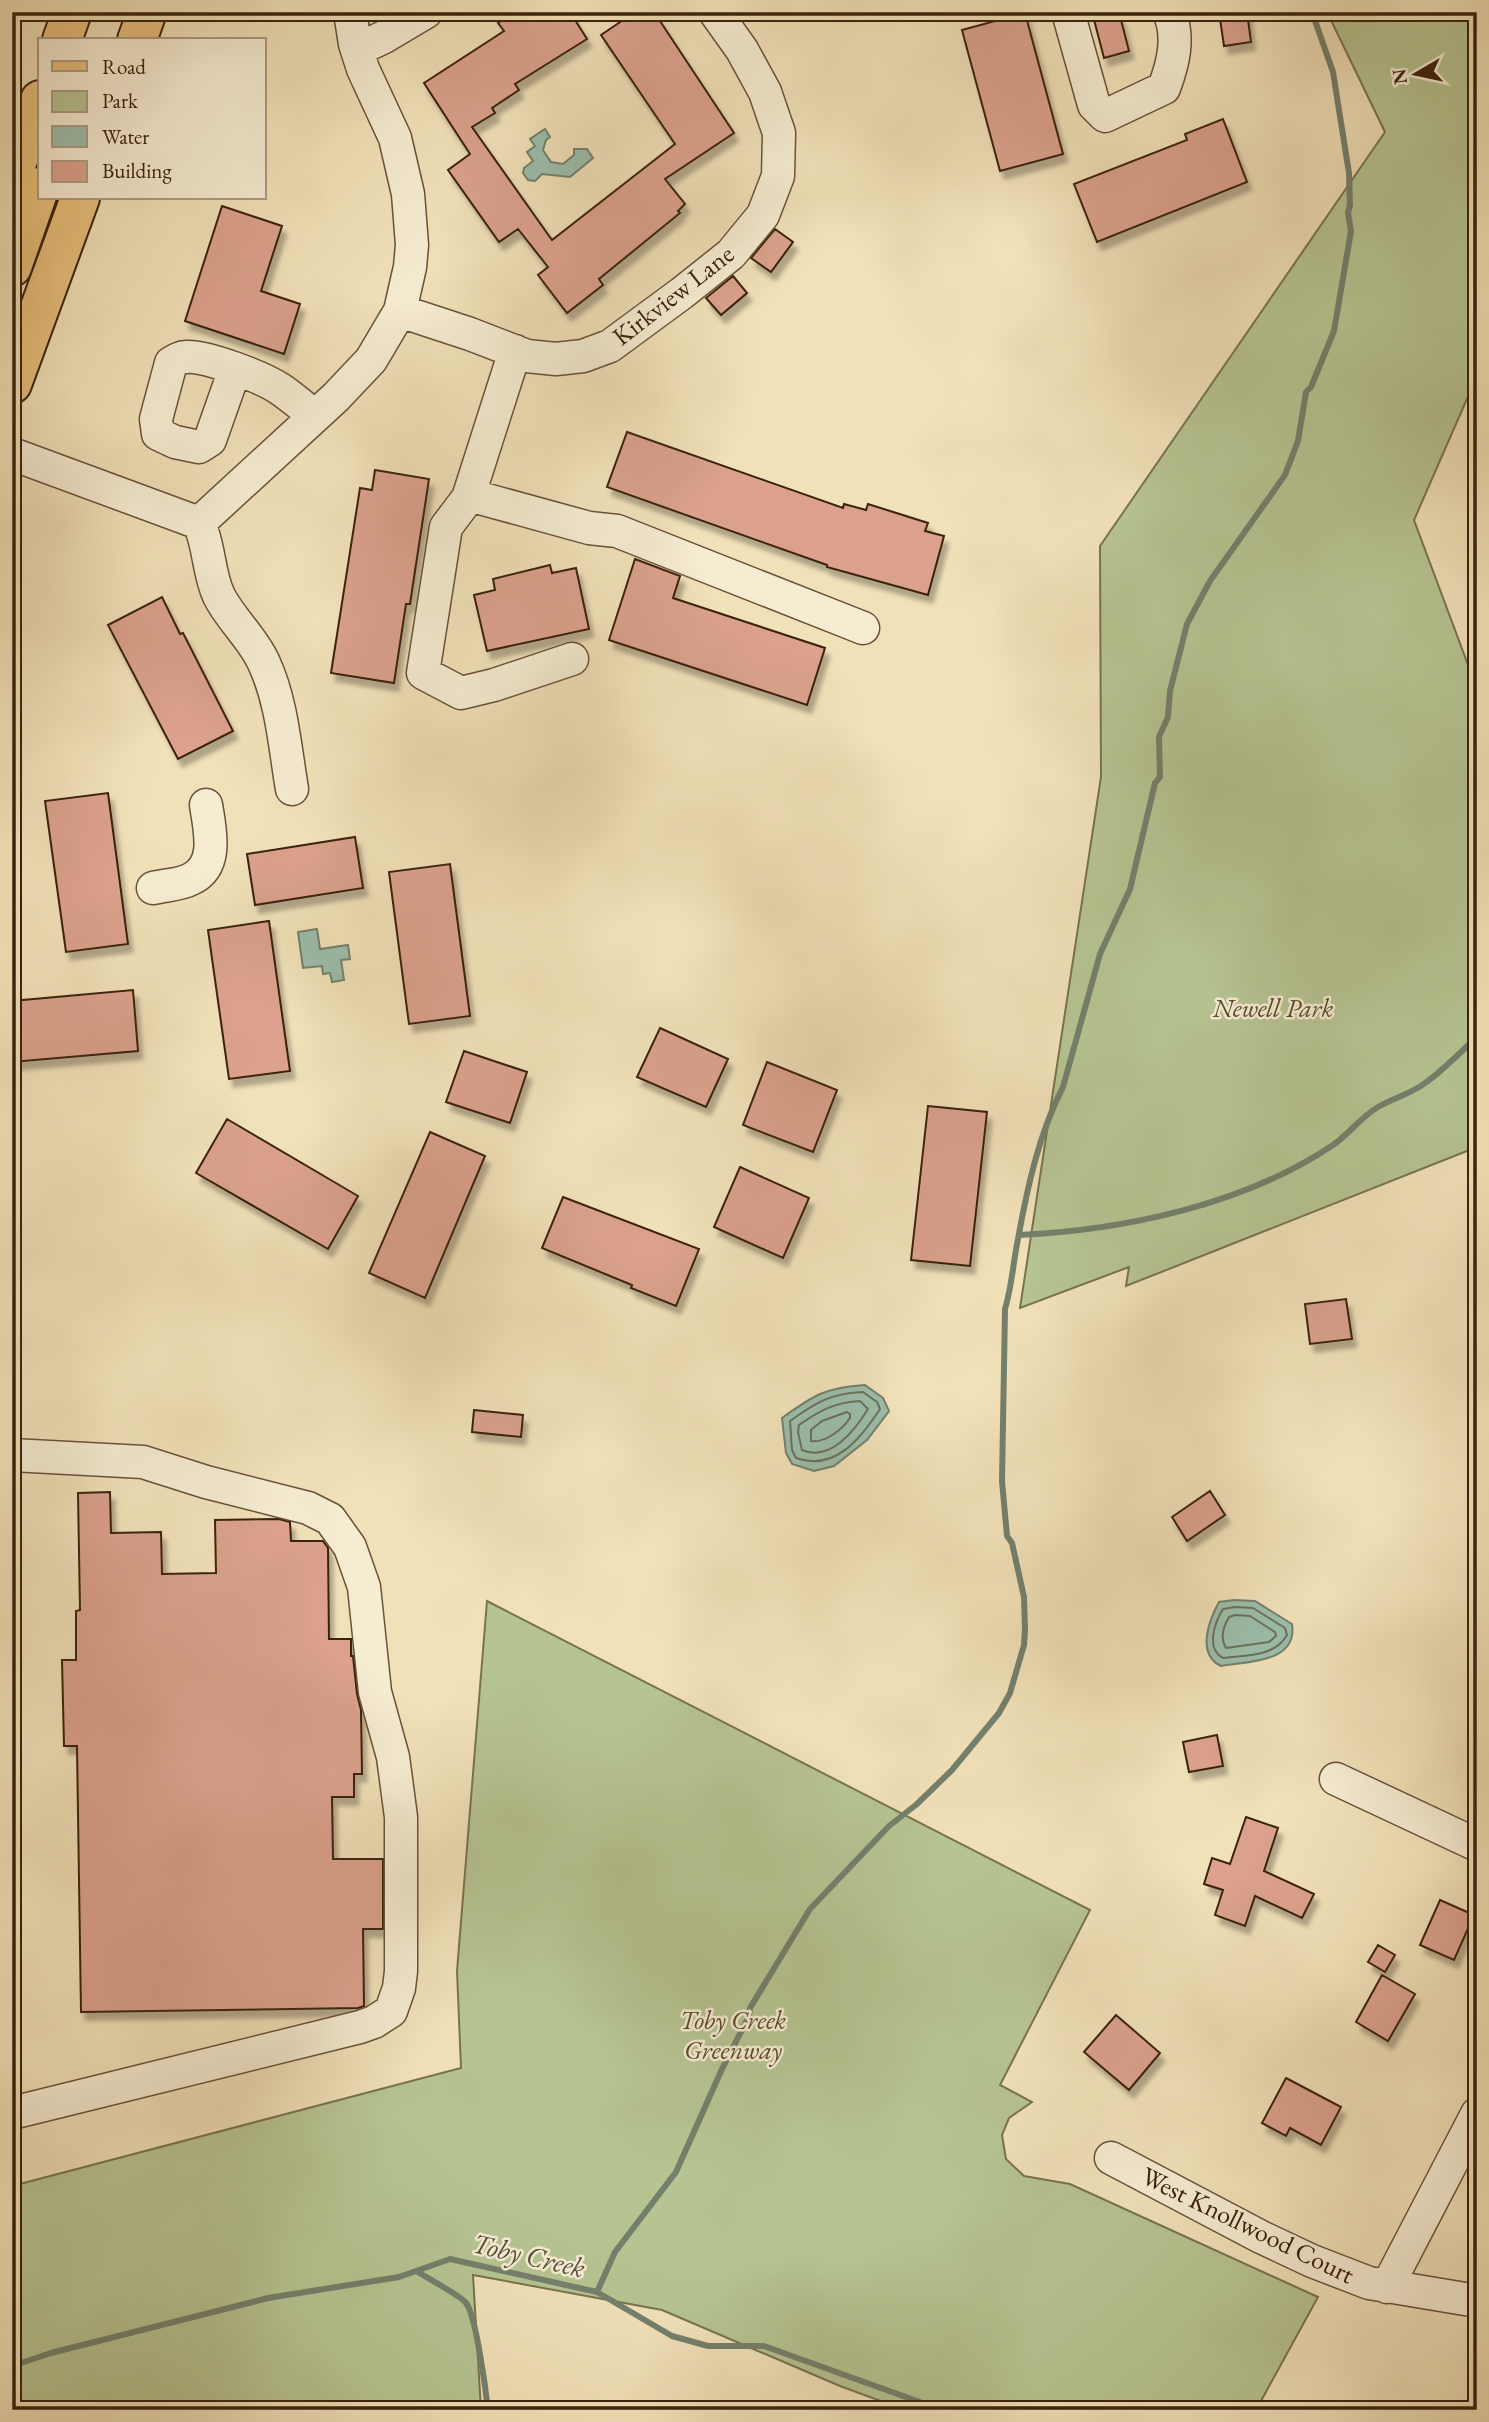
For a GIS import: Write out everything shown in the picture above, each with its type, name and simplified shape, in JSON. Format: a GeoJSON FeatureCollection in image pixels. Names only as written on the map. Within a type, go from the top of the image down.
{"type":"FeatureCollection","features":[{"type":"Feature","properties":{"kind":"main road"},"geometry":{"type":"LineString","coordinates":[[63,38],[72,12]]}},
{"type":"Feature","properties":{"kind":"main road"},"geometry":{"type":"LineString","coordinates":[[86,38],[91,12]]}},
{"type":"Feature","properties":{"kind":"main road"},"geometry":{"type":"LineString","coordinates":[[138,38],[147,12]]}},
{"type":"Feature","properties":{"kind":"main road"},"geometry":{"type":"LineString","coordinates":[[12,176],[38,105]]}},
{"type":"Feature","properties":{"kind":"main road"},"geometry":{"type":"LineString","coordinates":[[12,267],[38,193]]}},
{"type":"Feature","properties":{"kind":"main road"},"geometry":{"type":"LineString","coordinates":[[12,384],[79,200]]}},
{"type":"Feature","properties":{"kind":"street"},"geometry":{"type":"LineString","coordinates":[[199,523],[315,416],[371,360],[400,312],[412,245],[408,194],[396,138],[363,69],[357,50],[351,12]]}},
{"type":"Feature","properties":{"kind":"street"},"geometry":{"type":"LineString","coordinates":[[357,50],[426,12]]}},
{"type":"Feature","properties":{"kind":"street","name":"Kirkview Lane"},"geometry":{"type":"LineString","coordinates":[[400,312],[470,334],[527,356],[556,359],[583,356],[610,346],[731,254],[763,215],[778,177],[779,133],[765,92],[742,50],[715,12]]}},
{"type":"Feature","properties":{"kind":"street"},"geometry":{"type":"LineString","coordinates":[[1068,12],[1094,105],[1105,116],[1164,88],[1175,58],[1173,21],[1169,12]]}},
{"type":"Feature","properties":{"kind":"street"},"geometry":{"type":"LineString","coordinates":[[515,351],[469,495],[446,527],[423,673],[461,693],[572,659]]}},
{"type":"Feature","properties":{"kind":"street"},"geometry":{"type":"LineString","coordinates":[[235,369],[279,388],[315,416]]}},
{"type":"Feature","properties":{"kind":"street"},"geometry":{"type":"LineString","coordinates":[[12,454],[199,523]]}},
{"type":"Feature","properties":{"kind":"street"},"geometry":{"type":"LineString","coordinates":[[469,495],[589,528],[617,531],[863,628]]}},
{"type":"Feature","properties":{"kind":"street"},"geometry":{"type":"LineString","coordinates":[[199,523],[220,597],[252,641],[265,665],[278,709],[292,789]]}},
{"type":"Feature","properties":{"kind":"street"},"geometry":{"type":"LineString","coordinates":[[153,888],[189,881],[202,873],[211,854],[206,805]]}},
{"type":"Feature","properties":{"kind":"street"},"geometry":{"type":"LineString","coordinates":[[12,1455],[143,1462],[206,1482],[308,1508],[330,1519],[350,1548],[364,1587],[375,1692],[398,1784],[401,1817],[401,1971],[391,2011],[360,2027],[12,2113]]}},
{"type":"Feature","properties":{"kind":"street"},"geometry":{"type":"LineString","coordinates":[[1336,1779],[1477,1845]]}},
{"type":"Feature","properties":{"kind":"street"},"geometry":{"type":"LineString","coordinates":[[1387,2287],[1477,2114]]}},
{"type":"Feature","properties":{"kind":"street","name":"West Knollwood Court"},"geometry":{"type":"LineString","coordinates":[[1111,2158],[1312,2261],[1369,2283],[1477,2301]]}},
{"type":"Feature","properties":{"kind":"green space","name":"Newell Park"},"geometry":{"type":"Polygon","coordinates":[[[1327,12],[1477,12],[1477,376],[1414,520],[1477,689],[1477,1147],[1126,1286],[1129,1267],[1020,1308],[1101,777],[1100,546],[1385,132],[1327,12]]]}},
{"type":"Feature","properties":{"kind":"green space","name":"Toby Creek Greenway"},"geometry":{"type":"Polygon","coordinates":[[[487,1601],[1090,1910],[1000,2085],[1032,2102],[1009,2118],[1002,2135],[1006,2159],[1024,2176],[1070,2184],[1318,2297],[1256,2410],[905,2410],[840,2386],[662,2310],[473,2275],[481,2410],[12,2410],[12,2186],[461,2068],[457,1971],[487,1601]]]}},
{"type":"Feature","properties":{"kind":"water"},"geometry":{"type":"Polygon","coordinates":[[[545,129],[550,137],[543,150],[551,162],[563,164],[574,155],[574,149],[587,149],[593,158],[570,177],[542,174],[535,181],[528,180],[523,173],[524,168],[533,161],[527,152],[535,146],[530,139],[545,129]]]}},
{"type":"Feature","properties":{"kind":"water"},"geometry":{"type":"Polygon","coordinates":[[[317,929],[320,949],[348,945],[350,959],[341,960],[344,980],[332,982],[330,973],[323,974],[322,966],[303,968],[298,932],[317,929]]]}},
{"type":"Feature","properties":{"kind":"water"},"geometry":{"type":"Polygon","coordinates":[[[865,1385],[883,1398],[889,1411],[867,1440],[834,1466],[814,1471],[792,1464],[786,1453],[782,1418],[820,1394],[839,1388],[865,1385]]]}},
{"type":"Feature","properties":{"kind":"water"},"geometry":{"type":"Polygon","coordinates":[[[1255,1601],[1292,1624],[1292,1637],[1287,1646],[1269,1658],[1257,1661],[1221,1666],[1213,1661],[1207,1645],[1212,1618],[1219,1602],[1255,1601]]]}},
{"type":"Feature","properties":{"kind":"building"},"geometry":{"type":"Polygon","coordinates":[[[515,12],[570,12],[587,39],[515,84],[519,90],[492,108],[495,113],[472,127],[552,240],[675,144],[601,35],[635,12],[654,12],[734,133],[665,179],[685,204],[678,211],[680,213],[599,279],[603,285],[567,313],[538,275],[548,267],[518,229],[499,242],[448,170],[470,154],[424,83],[504,31],[498,23],[515,12]]]}},
{"type":"Feature","properties":{"kind":"building"},"geometry":{"type":"Polygon","coordinates":[[[1092,12],[1116,12],[1117,17],[1120,16],[1129,51],[1104,58],[1092,12]]]}},
{"type":"Feature","properties":{"kind":"building"},"geometry":{"type":"Polygon","coordinates":[[[1219,12],[1247,12],[1251,42],[1224,46],[1219,12]]]}},
{"type":"Feature","properties":{"kind":"building"},"geometry":{"type":"Polygon","coordinates":[[[1025,13],[1063,154],[1000,171],[962,30],[1025,13]]]}},
{"type":"Feature","properties":{"kind":"building"},"geometry":{"type":"Polygon","coordinates":[[[1223,119],[1247,182],[1097,242],[1074,184],[1187,140],[1185,134],[1223,119]]]}},
{"type":"Feature","properties":{"kind":"building"},"geometry":{"type":"Polygon","coordinates":[[[222,206],[282,226],[261,291],[300,304],[284,354],[185,321],[222,206]]]}},
{"type":"Feature","properties":{"kind":"building"},"geometry":{"type":"Polygon","coordinates":[[[775,229],[793,242],[771,272],[751,258],[775,229]]]}},
{"type":"Feature","properties":{"kind":"building"},"geometry":{"type":"Polygon","coordinates":[[[733,276],[747,293],[721,315],[706,298],[733,276]]]}},
{"type":"Feature","properties":{"kind":"building"},"geometry":{"type":"Polygon","coordinates":[[[627,432],[843,508],[844,504],[866,510],[868,504],[928,523],[925,531],[944,536],[928,595],[827,567],[607,487],[627,432]]]}},
{"type":"Feature","properties":{"kind":"building"},"geometry":{"type":"Polygon","coordinates":[[[375,470],[429,479],[410,604],[406,604],[394,683],[331,673],[360,488],[372,490],[375,470]]]}},
{"type":"Feature","properties":{"kind":"building"},"geometry":{"type":"Polygon","coordinates":[[[635,559],[680,576],[673,598],[825,648],[807,705],[609,640],[635,559]]]}},
{"type":"Feature","properties":{"kind":"building"},"geometry":{"type":"Polygon","coordinates":[[[550,565],[552,573],[576,568],[589,629],[487,651],[474,595],[495,590],[493,579],[550,565]]]}},
{"type":"Feature","properties":{"kind":"building"},"geometry":{"type":"Polygon","coordinates":[[[162,597],[233,731],[178,759],[108,625],[162,597]]]}},
{"type":"Feature","properties":{"kind":"building"},"geometry":{"type":"Polygon","coordinates":[[[108,793],[128,944],[66,952],[45,801],[108,793]]]}},
{"type":"Feature","properties":{"kind":"building"},"geometry":{"type":"Polygon","coordinates":[[[355,837],[363,888],[255,905],[247,854],[355,837]]]}},
{"type":"Feature","properties":{"kind":"building"},"geometry":{"type":"Polygon","coordinates":[[[450,864],[470,1016],[409,1024],[389,872],[450,864]]]}},
{"type":"Feature","properties":{"kind":"building"},"geometry":{"type":"Polygon","coordinates":[[[269,921],[290,1071],[229,1079],[208,930],[269,921]]]}},
{"type":"Feature","properties":{"kind":"building"},"geometry":{"type":"Polygon","coordinates":[[[133,990],[138,1051],[12,1062],[12,1001],[133,990]]]}},
{"type":"Feature","properties":{"kind":"building"},"geometry":{"type":"Polygon","coordinates":[[[660,1028],[728,1059],[706,1107],[637,1077],[660,1028]]]}},
{"type":"Feature","properties":{"kind":"building"},"geometry":{"type":"Polygon","coordinates":[[[464,1051],[527,1072],[510,1123],[446,1102],[464,1051]]]}},
{"type":"Feature","properties":{"kind":"building"},"geometry":{"type":"Polygon","coordinates":[[[767,1062],[837,1090],[813,1152],[743,1125],[767,1062]]]}},
{"type":"Feature","properties":{"kind":"building"},"geometry":{"type":"Polygon","coordinates":[[[928,1106],[987,1112],[970,1266],[911,1260],[928,1106]]]}},
{"type":"Feature","properties":{"kind":"building"},"geometry":{"type":"Polygon","coordinates":[[[227,1119],[358,1196],[328,1249],[196,1173],[227,1119]]]}},
{"type":"Feature","properties":{"kind":"building"},"geometry":{"type":"Polygon","coordinates":[[[430,1132],[485,1156],[425,1298],[369,1273],[430,1132]]]}},
{"type":"Feature","properties":{"kind":"building"},"geometry":{"type":"Polygon","coordinates":[[[740,1167],[809,1198],[783,1258],[714,1227],[740,1167]]]}},
{"type":"Feature","properties":{"kind":"building"},"geometry":{"type":"Polygon","coordinates":[[[563,1197],[699,1249],[676,1306],[542,1248],[563,1197]]]}},
{"type":"Feature","properties":{"kind":"building"},"geometry":{"type":"Polygon","coordinates":[[[1346,1299],[1352,1339],[1310,1344],[1305,1304],[1346,1299]]]}},
{"type":"Feature","properties":{"kind":"building"},"geometry":{"type":"Polygon","coordinates":[[[474,1410],[523,1415],[521,1437],[472,1432],[474,1410]]]}},
{"type":"Feature","properties":{"kind":"building"},"geometry":{"type":"Polygon","coordinates":[[[1210,1491],[1225,1515],[1187,1541],[1172,1517],[1210,1491]]]}},
{"type":"Feature","properties":{"kind":"building"},"geometry":{"type":"Polygon","coordinates":[[[110,1492],[111,1533],[161,1532],[162,1574],[216,1573],[215,1520],[279,1519],[290,1522],[291,1541],[323,1541],[328,1548],[329,1639],[351,1639],[351,1656],[361,1710],[362,1774],[354,1774],[354,1797],[332,1797],[333,1859],[383,1859],[383,1929],[363,1929],[364,2006],[81,2012],[77,1746],[64,1746],[62,1660],[76,1660],[76,1611],[80,1610],[78,1493],[110,1492]]]}},
{"type":"Feature","properties":{"kind":"building"},"geometry":{"type":"Polygon","coordinates":[[[1217,1735],[1223,1766],[1189,1772],[1183,1742],[1217,1735]]]}},
{"type":"Feature","properties":{"kind":"building"},"geometry":{"type":"Polygon","coordinates":[[[1246,1817],[1278,1828],[1264,1871],[1314,1894],[1302,1918],[1255,1896],[1245,1926],[1215,1915],[1223,1890],[1204,1884],[1212,1858],[1230,1864],[1246,1817]]]}},
{"type":"Feature","properties":{"kind":"building"},"geometry":{"type":"Polygon","coordinates":[[[1440,1900],[1474,1915],[1454,1960],[1420,1945],[1440,1900]]]}},
{"type":"Feature","properties":{"kind":"building"},"geometry":{"type":"Polygon","coordinates":[[[1378,1945],[1395,1955],[1385,1972],[1368,1962],[1378,1945]]]}},
{"type":"Feature","properties":{"kind":"building"},"geometry":{"type":"Polygon","coordinates":[[[1382,1975],[1415,1994],[1388,2041],[1356,2022],[1382,1975]]]}},
{"type":"Feature","properties":{"kind":"building"},"geometry":{"type":"Polygon","coordinates":[[[1116,2015],[1160,2053],[1129,2090],[1084,2052],[1116,2015]]]}},
{"type":"Feature","properties":{"kind":"building"},"geometry":{"type":"Polygon","coordinates":[[[1286,2078],[1341,2107],[1321,2145],[1290,2128],[1286,2136],[1262,2123],[1286,2078]]]}},
{"type":"Feature","properties":{"kind":"waterway"},"geometry":{"type":"LineString","coordinates":[[597,2292],[615,2252],[676,2172],[749,2016],[750,2008],[810,1909],[889,1826],[917,1804],[952,1770],[999,1713],[1010,1693],[1024,1645],[1025,1629],[1024,1597],[1012,1543],[1007,1536],[1002,1481],[1005,1309],[1030,1181],[1047,1123],[1063,1087],[1100,954],[1130,889],[1155,783],[1160,777],[1159,737],[1168,717],[1170,691],[1187,624],[1210,581],[1285,475],[1298,441],[1306,392],[1311,387],[1334,331],[1351,231],[1348,213],[1349,173],[1333,72],[1312,12]]}},
{"type":"Feature","properties":{"kind":"waterway"},"geometry":{"type":"LineString","coordinates":[[1019,1235],[1141,1220],[1182,1211],[1261,1184],[1333,1145],[1372,1111],[1420,1087],[1477,1037]]}},
{"type":"Feature","properties":{"kind":"waterway","name":"Toby Creek"},"geometry":{"type":"LineString","coordinates":[[12,2366],[51,2353],[268,2298],[399,2277],[450,2259],[597,2292],[672,2336],[708,2346],[764,2346],[942,2410]]}},
{"type":"Feature","properties":{"kind":"waterway"},"geometry":{"type":"LineString","coordinates":[[416,2271],[451,2291],[463,2300],[470,2310],[477,2337],[488,2410]]}}]}
